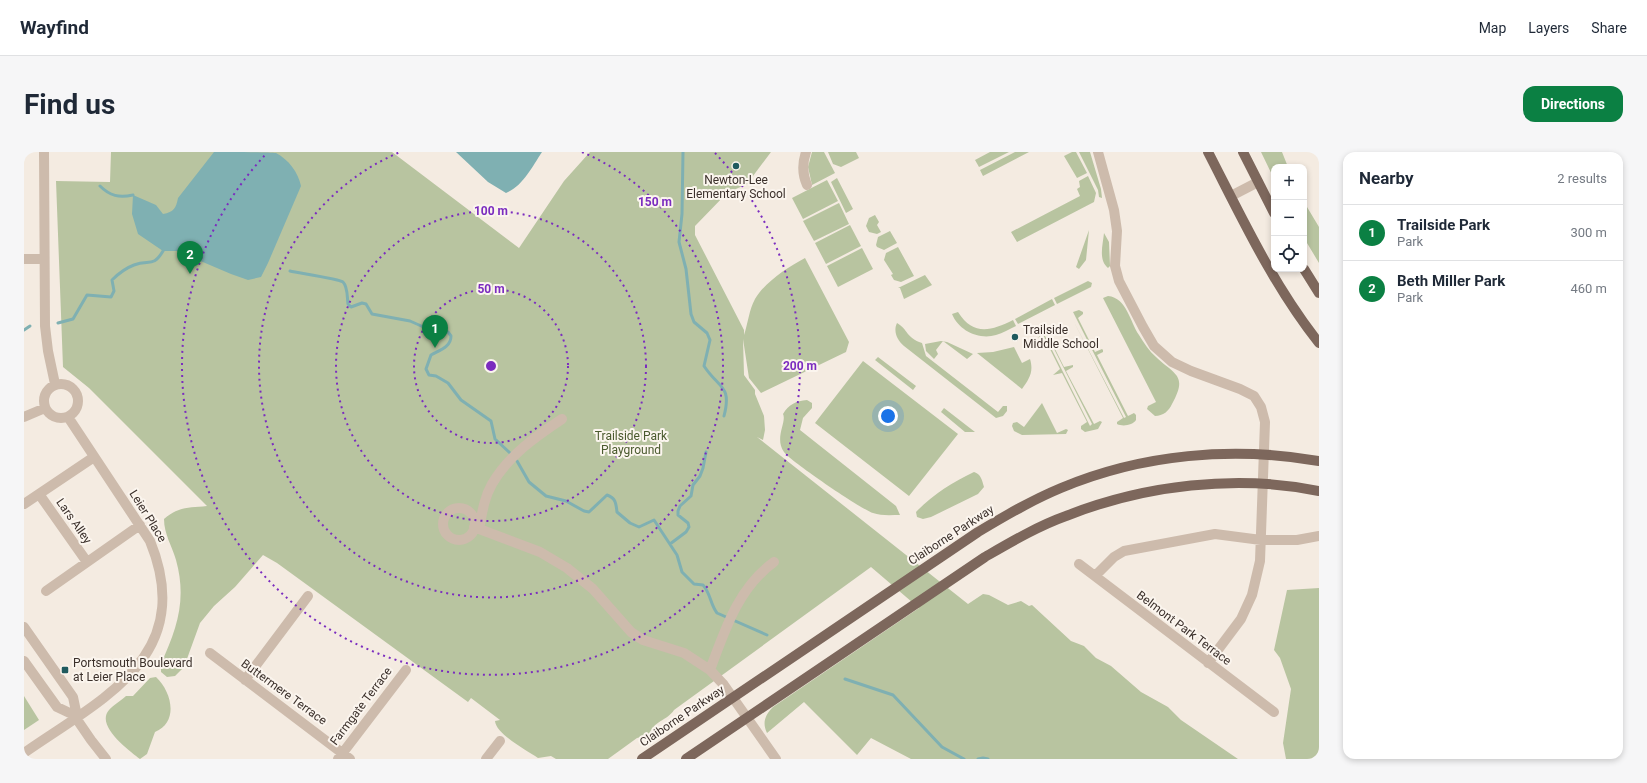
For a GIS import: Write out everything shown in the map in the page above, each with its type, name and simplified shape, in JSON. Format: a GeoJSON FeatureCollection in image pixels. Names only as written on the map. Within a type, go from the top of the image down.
{"type":"FeatureCollection","features":[{"type":"Feature","properties":{"kind":"main road"},"geometry":{"type":"LineString","coordinates":[[1208,152],[1277,283],[1297,315],[1319,343]]}},
{"type":"Feature","properties":{"kind":"main road"},"geometry":{"type":"LineString","coordinates":[[1243,152],[1271,207]]}},
{"type":"Feature","properties":{"kind":"main road"},"geometry":{"type":"LineString","coordinates":[[1306,272],[1319,293]]}},
{"type":"Feature","properties":{"kind":"main road","name":"Claiborne Parkway"},"geometry":{"type":"LineString","coordinates":[[642,759],[978,532],[1020,507],[1061,488],[1098,474],[1137,464],[1215,453],[1264,453],[1319,461]]}},
{"type":"Feature","properties":{"kind":"main road"},"geometry":{"type":"LineString","coordinates":[[686,759],[986,557],[1018,538],[1066,516],[1131,496],[1176,488],[1228,484],[1262,484],[1319,491]]}},
{"type":"Feature","properties":{"kind":"street"},"geometry":{"type":"LineString","coordinates":[[44,152],[45,326],[48,351],[55,384]]}},
{"type":"Feature","properties":{"kind":"street"},"geometry":{"type":"LineString","coordinates":[[806,152],[803,164],[803,176],[807,186]]}},
{"type":"Feature","properties":{"kind":"street"},"geometry":{"type":"LineString","coordinates":[[1098,152],[1114,210],[1117,231],[1116,271],[1119,281],[1154,346],[1172,362],[1254,396],[1262,407],[1265,422],[1260,561],[1252,595],[1241,619],[1208,663]]}},
{"type":"Feature","properties":{"kind":"street"},"geometry":{"type":"LineString","coordinates":[[1230,196],[1258,182]]}},
{"type":"Feature","properties":{"kind":"street"},"geometry":{"type":"LineString","coordinates":[[24,259],[44,259]]}},
{"type":"Feature","properties":{"kind":"street"},"geometry":{"type":"LineString","coordinates":[[64,383],[72,387],[77,394],[78,403],[75,411],[68,417],[59,418],[51,415],[45,408],[44,398],[47,390],[55,384],[64,383]]}},
{"type":"Feature","properties":{"kind":"street"},"geometry":{"type":"LineString","coordinates":[[24,417],[45,408]]}},
{"type":"Feature","properties":{"kind":"street","name":"Leier Place"},"geometry":{"type":"LineString","coordinates":[[24,753],[117,688],[134,672],[151,646],[158,629],[162,606],[162,577],[158,559],[150,541],[68,417]]}},
{"type":"Feature","properties":{"kind":"street"},"geometry":{"type":"LineString","coordinates":[[562,419],[531,439],[501,471],[491,485],[477,528],[540,552],[567,568],[593,589],[631,632],[643,640],[684,653],[710,670],[724,685],[776,759]]}},
{"type":"Feature","properties":{"kind":"street","name":"Lars Alley"},"geometry":{"type":"LineString","coordinates":[[24,504],[94,457]]}},
{"type":"Feature","properties":{"kind":"street","name":"Lars Alley"},"geometry":{"type":"LineString","coordinates":[[39,494],[87,562]]}},
{"type":"Feature","properties":{"kind":"street","name":"Lars Alley"},"geometry":{"type":"LineString","coordinates":[[46,591],[140,525]]}},
{"type":"Feature","properties":{"kind":"street"},"geometry":{"type":"LineString","coordinates":[[1095,576],[1114,557],[1124,551],[1215,534],[1261,540],[1297,540],[1319,536]]}},
{"type":"Feature","properties":{"kind":"street"},"geometry":{"type":"LineString","coordinates":[[710,670],[730,617],[750,585],[774,562]]}},
{"type":"Feature","properties":{"kind":"street","name":"Belmont Park Terrace"},"geometry":{"type":"LineString","coordinates":[[1079,564],[1274,712]]}},
{"type":"Feature","properties":{"kind":"street"},"geometry":{"type":"LineString","coordinates":[[245,680],[308,596]]}},
{"type":"Feature","properties":{"kind":"street"},"geometry":{"type":"LineString","coordinates":[[24,627],[73,697],[76,716],[91,740],[106,759]]}},
{"type":"Feature","properties":{"kind":"street","name":"Buttermere Terrace"},"geometry":{"type":"LineString","coordinates":[[210,653],[344,757]]}},
{"type":"Feature","properties":{"kind":"street"},"geometry":{"type":"LineString","coordinates":[[24,661],[57,708],[76,716]]}},
{"type":"Feature","properties":{"kind":"street","name":"Farmgate Terrace"},"geometry":{"type":"LineString","coordinates":[[344,757],[406,670]]}},
{"type":"Feature","properties":{"kind":"street"},"geometry":{"type":"LineString","coordinates":[[486,759],[500,741]]}},
{"type":"Feature","properties":{"kind":"green space","name":"Trailside Park Playground"},"geometry":{"type":"Polygon","coordinates":[[[111,152],[392,152],[519,248],[564,181],[590,152],[771,152],[747,184],[727,193],[695,226],[695,235],[744,330],[744,335],[751,308],[759,293],[777,276],[805,258],[849,342],[846,352],[761,393],[749,378],[743,339],[744,375],[755,390],[755,394],[764,416],[765,430],[763,440],[757,437],[968,604],[983,594],[989,595],[1008,605],[1021,601],[1029,606],[1032,605],[1071,641],[1084,646],[1096,658],[1111,666],[1141,692],[1168,707],[1181,720],[1238,759],[911,759],[871,738],[857,755],[804,702],[767,733],[765,729],[765,719],[773,707],[919,608],[871,567],[674,710],[671,714],[654,726],[649,735],[637,738],[608,759],[556,759],[551,756],[538,758],[519,746],[500,731],[495,721],[500,720],[471,698],[468,702],[277,563],[263,555],[235,587],[214,606],[200,623],[184,667],[175,676],[167,677],[161,672],[161,664],[176,626],[179,614],[181,588],[176,560],[167,535],[164,519],[179,510],[207,506],[89,388],[63,367],[56,181],[110,182],[111,152]]]}},
{"type":"Feature","properties":{"kind":"green space"},"geometry":{"type":"Polygon","coordinates":[[[812,152],[824,152],[835,173],[812,185],[808,167],[812,152]]]}},
{"type":"Feature","properties":{"kind":"green space"},"geometry":{"type":"Polygon","coordinates":[[[828,152],[856,152],[859,158],[841,167],[833,164],[828,152]]]}},
{"type":"Feature","properties":{"kind":"green space"},"geometry":{"type":"Polygon","coordinates":[[[990,152],[1009,152],[979,167],[975,160],[990,152]]]}},
{"type":"Feature","properties":{"kind":"green space"},"geometry":{"type":"Polygon","coordinates":[[[1015,152],[1029,152],[983,176],[980,170],[1015,152]]]}},
{"type":"Feature","properties":{"kind":"green space"},"geometry":{"type":"Polygon","coordinates":[[[1072,152],[1076,152],[1087,173],[1077,178],[1064,156],[1072,152]]]}},
{"type":"Feature","properties":{"kind":"green space"},"geometry":{"type":"Polygon","coordinates":[[[1079,152],[1090,152],[1101,189],[1102,198],[1099,197],[1098,190],[1079,152]]]}},
{"type":"Feature","properties":{"kind":"green space"},"geometry":{"type":"Polygon","coordinates":[[[1261,152],[1282,152],[1287,164],[1271,164],[1271,173],[1261,152]]]}},
{"type":"Feature","properties":{"kind":"green space"},"geometry":{"type":"Polygon","coordinates":[[[1088,176],[1096,193],[1094,202],[1017,242],[1011,232],[1080,196],[1077,189],[1080,187],[1079,181],[1088,176]]]}},
{"type":"Feature","properties":{"kind":"green space"},"geometry":{"type":"Polygon","coordinates":[[[837,178],[853,209],[846,213],[831,182],[837,178]]]}},
{"type":"Feature","properties":{"kind":"green space"},"geometry":{"type":"Polygon","coordinates":[[[827,180],[838,201],[803,219],[792,198],[827,180]]]}},
{"type":"Feature","properties":{"kind":"green space"},"geometry":{"type":"Polygon","coordinates":[[[839,203],[849,224],[814,241],[803,221],[839,203]]]}},
{"type":"Feature","properties":{"kind":"green space"},"geometry":{"type":"Polygon","coordinates":[[[1307,207],[1319,227],[1319,263],[1307,243],[1307,207]]]}},
{"type":"Feature","properties":{"kind":"green space"},"geometry":{"type":"Polygon","coordinates":[[[875,215],[879,222],[877,225],[881,232],[877,234],[869,232],[866,226],[869,218],[875,215]]]}},
{"type":"Feature","properties":{"kind":"green space"},"geometry":{"type":"Polygon","coordinates":[[[850,225],[861,246],[826,264],[815,243],[850,225]]]}},
{"type":"Feature","properties":{"kind":"green space"},"geometry":{"type":"Polygon","coordinates":[[[1089,230],[1086,260],[1079,269],[1076,267],[1089,230]]]}},
{"type":"Feature","properties":{"kind":"green space"},"geometry":{"type":"Polygon","coordinates":[[[890,231],[897,243],[884,250],[877,247],[878,237],[890,231]]]}},
{"type":"Feature","properties":{"kind":"green space"},"geometry":{"type":"Polygon","coordinates":[[[1104,233],[1109,242],[1110,266],[1108,268],[1103,261],[1102,256],[1104,233]]]}},
{"type":"Feature","properties":{"kind":"green space"},"geometry":{"type":"Polygon","coordinates":[[[898,247],[914,276],[901,282],[894,280],[891,275],[893,274],[884,260],[886,253],[898,247]]]}},
{"type":"Feature","properties":{"kind":"green space"},"geometry":{"type":"Polygon","coordinates":[[[862,248],[873,269],[838,287],[827,266],[862,248]]]}},
{"type":"Feature","properties":{"kind":"green space"},"geometry":{"type":"Polygon","coordinates":[[[925,275],[932,285],[904,299],[900,288],[898,288],[925,275]]]}},
{"type":"Feature","properties":{"kind":"green space"},"geometry":{"type":"Polygon","coordinates":[[[1088,281],[1092,283],[1091,287],[1057,304],[1054,298],[1088,281]]]}},
{"type":"Feature","properties":{"kind":"green space"},"geometry":{"type":"Polygon","coordinates":[[[1108,296],[1120,301],[1127,311],[1136,330],[1153,355],[1177,376],[1179,387],[1177,394],[1171,407],[1163,414],[1155,416],[1147,409],[1148,406],[1156,402],[1103,298],[1108,296]]]}},
{"type":"Feature","properties":{"kind":"green space"},"geometry":{"type":"Polygon","coordinates":[[[1052,299],[1055,305],[1018,324],[1015,319],[1052,299]]]}},
{"type":"Feature","properties":{"kind":"green space"},"geometry":{"type":"Polygon","coordinates":[[[1079,310],[1083,312],[1083,314],[1078,318],[1095,352],[1102,349],[1103,350],[1103,352],[1097,355],[1128,416],[1134,413],[1136,415],[1135,422],[1125,425],[1117,424],[1117,422],[1123,418],[1073,320],[1124,418],[1126,417],[1073,312],[1079,310]]]}},
{"type":"Feature","properties":{"kind":"green space"},"geometry":{"type":"Polygon","coordinates":[[[958,312],[964,320],[976,328],[990,329],[1013,320],[1016,326],[996,335],[976,335],[970,333],[955,320],[952,314],[958,312]]]}},
{"type":"Feature","properties":{"kind":"green space"},"geometry":{"type":"Polygon","coordinates":[[[897,323],[901,325],[913,339],[922,343],[926,356],[998,412],[1003,406],[1007,406],[1007,411],[1003,416],[996,418],[904,346],[896,335],[895,329],[897,323]]]}},
{"type":"Feature","properties":{"kind":"green space"},"geometry":{"type":"Polygon","coordinates":[[[1043,332],[1090,426],[1092,424],[1046,333],[1064,367],[1073,365],[1073,367],[1066,371],[1094,424],[1100,421],[1102,422],[1098,429],[1085,432],[1081,429],[1081,426],[1087,422],[1062,373],[1053,375],[1060,369],[1043,335],[1038,338],[1043,332]]]}},
{"type":"Feature","properties":{"kind":"green space"},"geometry":{"type":"Polygon","coordinates":[[[943,341],[936,350],[938,354],[934,359],[926,351],[925,344],[943,341]]]}},
{"type":"Feature","properties":{"kind":"green space"},"geometry":{"type":"Polygon","coordinates":[[[944,341],[947,342],[973,354],[967,359],[944,341]]]}},
{"type":"Feature","properties":{"kind":"green space"},"geometry":{"type":"Polygon","coordinates":[[[1014,347],[1022,363],[1030,359],[1031,364],[1030,375],[1022,389],[977,353],[993,352],[1014,347]]]}},
{"type":"Feature","properties":{"kind":"green space"},"geometry":{"type":"Polygon","coordinates":[[[878,357],[916,386],[913,390],[875,360],[878,357]]]}},
{"type":"Feature","properties":{"kind":"green space"},"geometry":{"type":"Polygon","coordinates":[[[863,361],[958,434],[909,496],[815,423],[863,361]]]}},
{"type":"Feature","properties":{"kind":"green space"},"geometry":{"type":"Polygon","coordinates":[[[807,400],[812,403],[812,408],[803,418],[800,430],[896,506],[900,515],[879,515],[866,510],[811,474],[784,452],[780,441],[784,417],[783,414],[793,404],[799,401],[807,400]]]}},
{"type":"Feature","properties":{"kind":"green space"},"geometry":{"type":"Polygon","coordinates":[[[1042,403],[1057,433],[1066,429],[1068,430],[1066,434],[1022,435],[1014,431],[1012,426],[1013,423],[1017,422],[1024,427],[1042,403]]]}},
{"type":"Feature","properties":{"kind":"green space"},"geometry":{"type":"Polygon","coordinates":[[[944,408],[975,432],[965,432],[941,412],[944,408]]]}},
{"type":"Feature","properties":{"kind":"green space"},"geometry":{"type":"Polygon","coordinates":[[[974,472],[980,476],[984,487],[978,494],[931,517],[923,519],[917,517],[916,512],[929,500],[958,480],[974,472]]]}},
{"type":"Feature","properties":{"kind":"green space"},"geometry":{"type":"Polygon","coordinates":[[[1319,588],[1319,759],[1286,759],[1283,743],[1291,689],[1280,658],[1274,650],[1287,590],[1319,588]]]}},
{"type":"Feature","properties":{"kind":"green space"},"geometry":{"type":"Polygon","coordinates":[[[156,677],[162,683],[169,698],[170,714],[168,721],[163,727],[155,732],[147,754],[140,759],[116,738],[110,730],[106,716],[109,710],[126,696],[133,696],[150,678],[156,677]]]}},
{"type":"Feature","properties":{"kind":"green space"},"geometry":{"type":"Polygon","coordinates":[[[24,696],[39,720],[24,730],[24,696]]]}},
{"type":"Feature","properties":{"kind":"water"},"geometry":{"type":"Polygon","coordinates":[[[214,152],[276,153],[289,163],[300,181],[301,186],[261,277],[248,280],[177,251],[163,251],[138,234],[132,214],[133,195],[156,205],[163,214],[172,211],[178,198],[214,152]]]}},
{"type":"Feature","properties":{"kind":"water"},"geometry":{"type":"Polygon","coordinates":[[[456,152],[542,152],[522,181],[506,193],[488,182],[456,152]]]}},
{"type":"Feature","properties":{"kind":"waterway"},"geometry":{"type":"LineString","coordinates":[[683,152],[682,214],[679,242],[686,269],[691,314],[694,322],[707,333],[710,340],[704,366],[723,388],[726,398],[724,416]]}},
{"type":"Feature","properties":{"kind":"waterway"},"geometry":{"type":"LineString","coordinates":[[100,186],[111,194],[123,196],[133,195]]}},
{"type":"Feature","properties":{"kind":"waterway"},"geometry":{"type":"LineString","coordinates":[[58,323],[73,319],[87,295],[111,297],[114,291],[112,280],[114,278],[131,266],[156,260],[163,251]]}},
{"type":"Feature","properties":{"kind":"waterway"},"geometry":{"type":"LineString","coordinates":[[290,271],[343,282],[347,289],[348,304],[351,307],[362,303],[366,304],[372,314],[410,321],[428,329],[448,332],[451,336],[451,340],[447,346],[431,355],[426,369],[429,375],[436,376],[448,383],[461,400],[491,421],[495,439],[510,453]]}},
{"type":"Feature","properties":{"kind":"waterway"},"geometry":{"type":"LineString","coordinates":[[24,330],[30,326]]}},
{"type":"Feature","properties":{"kind":"waterway"},"geometry":{"type":"LineString","coordinates":[[670,544],[686,532],[689,527],[688,523],[678,515],[678,511],[680,506],[691,496],[693,485],[700,476],[703,468],[706,452]]}},
{"type":"Feature","properties":{"kind":"waterway"},"geometry":{"type":"LineString","coordinates":[[517,461],[529,482],[546,496],[566,501],[584,511],[589,512],[607,495],[614,500],[617,512],[630,523],[639,527],[654,520],[677,555],[682,572],[694,584],[703,585],[708,592],[717,613],[767,635]]}},
{"type":"Feature","properties":{"kind":"waterway"},"geometry":{"type":"LineString","coordinates":[[845,679],[893,695],[942,747],[964,759]]}},
{"type":"Feature","properties":{"kind":"waterway"},"geometry":{"type":"LineString","coordinates":[[978,759],[988,759]]}},
{"type":"Feature","properties":{"kind":"place","name":"Newton-Lee Elementary School"},"geometry":{"type":"Point","coordinates":[736,166]}},
{"type":"Feature","properties":{"kind":"place","name":"Beth Miller Park"},"geometry":{"type":"Point","coordinates":[190,274]}},
{"type":"Feature","properties":{"kind":"place","name":"Trailside Middle School"},"geometry":{"type":"Point","coordinates":[1015,337]}},
{"type":"Feature","properties":{"kind":"place","name":"Trailside Park"},"geometry":{"type":"Point","coordinates":[435,348]}},
{"type":"Feature","properties":{"kind":"place","name":"Portsmouth Boulevard at Leier Place"},"geometry":{"type":"Point","coordinates":[65,670]}}]}
